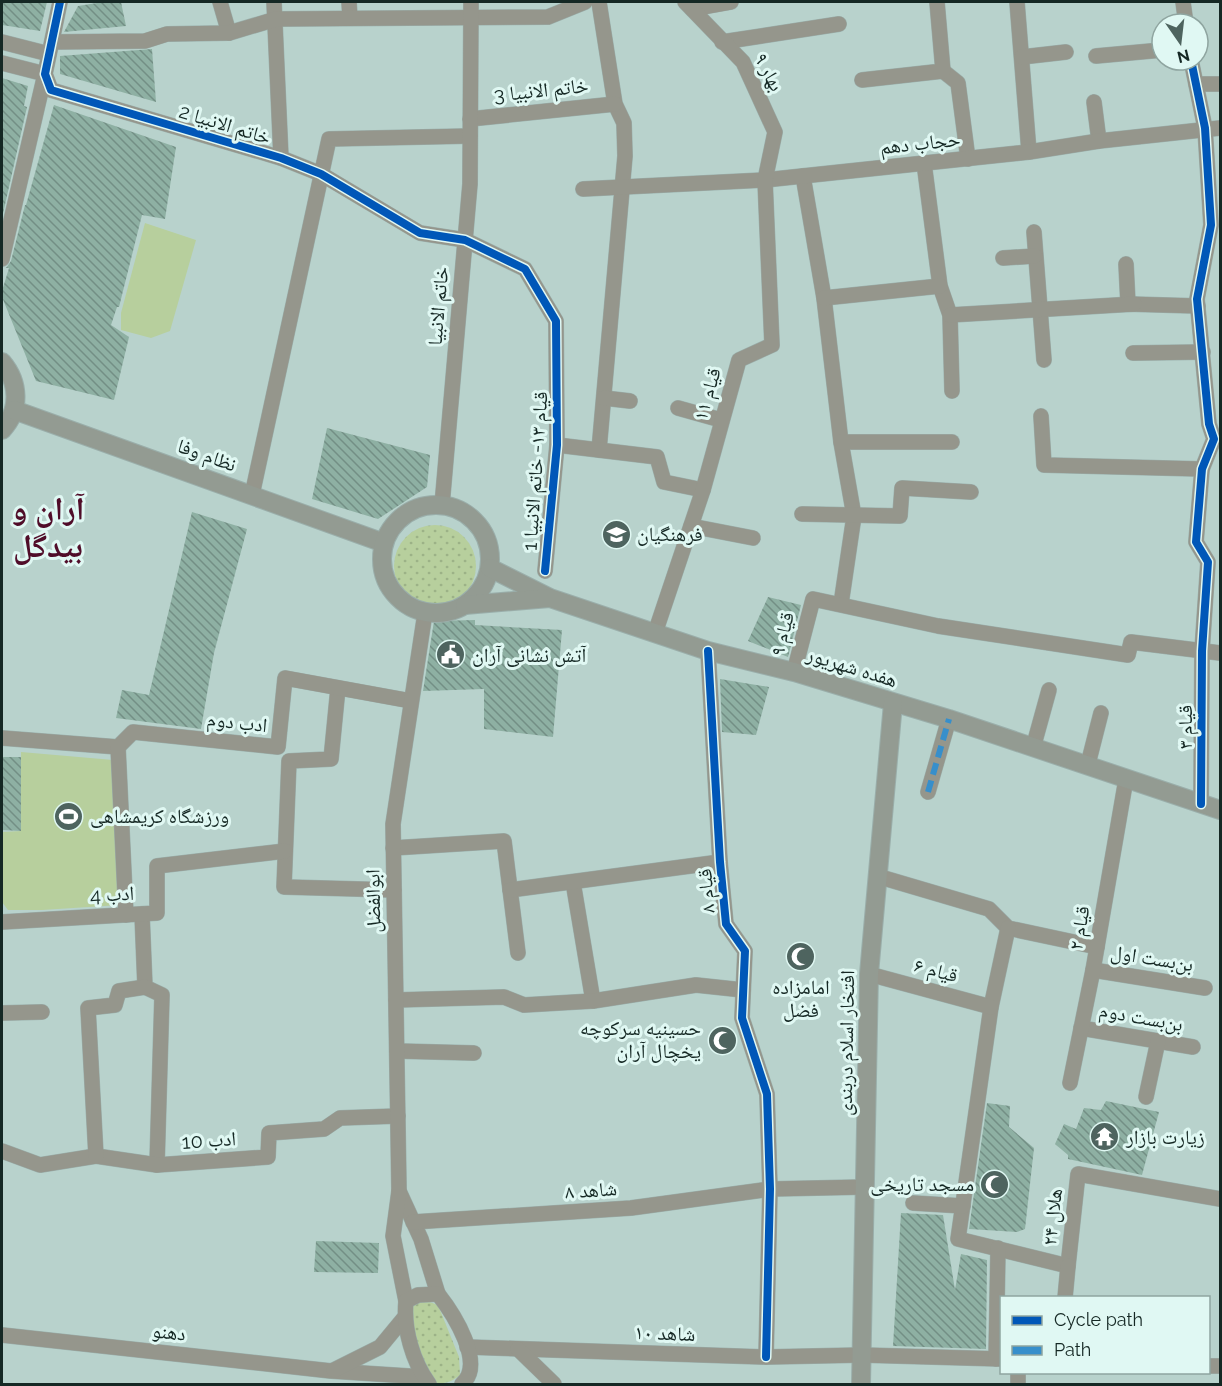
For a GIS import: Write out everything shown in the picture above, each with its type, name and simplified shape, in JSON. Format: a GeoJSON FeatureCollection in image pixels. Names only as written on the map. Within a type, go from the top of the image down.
{"type":"FeatureCollection","features":[{"type":"Feature","properties":{"kind":"main road"},"geometry":{"type":"LineString","coordinates":[[2,430],[14,410],[16,396],[14,382],[4,361]]}},
{"type":"Feature","properties":{"kind":"main road","name":"نظام وفا"},"geometry":{"type":"LineString","coordinates":[[14,410],[384,543]]}},
{"type":"Feature","properties":{"kind":"main road"},"geometry":{"type":"LineString","coordinates":[[442,505],[459,510],[474,520],[485,534],[490,551],[490,568],[484,585],[474,599],[442,614],[425,613],[408,606],[394,594],[385,579],[381,561],[384,543],[393,526],[406,513],[423,506],[442,505]]}},
{"type":"Feature","properties":{"kind":"main road"},"geometry":{"type":"LineString","coordinates":[[490,568],[550,598]]}},
{"type":"Feature","properties":{"kind":"main road","name":"هفده شهریور"},"geometry":{"type":"LineString","coordinates":[[465,605],[550,598],[708,651],[794,672],[949,719],[1221,810]]}},
{"type":"Feature","properties":{"kind":"main road","name":"افتخار اسلام دربندی"},"geometry":{"type":"LineString","coordinates":[[861,1384],[869,975],[892,703]]}},
{"type":"Feature","properties":{"kind":"street"},"geometry":{"type":"LineString","coordinates":[[2,259],[60,2]]}},
{"type":"Feature","properties":{"kind":"street"},"geometry":{"type":"LineString","coordinates":[[220,2],[229,33]]}},
{"type":"Feature","properties":{"kind":"street"},"geometry":{"type":"LineString","coordinates":[[274,2],[281,158]]}},
{"type":"Feature","properties":{"kind":"street"},"geometry":{"type":"LineString","coordinates":[[349,2],[350,18]]}},
{"type":"Feature","properties":{"kind":"street"},"geometry":{"type":"LineString","coordinates":[[430,2],[433,17]]}},
{"type":"Feature","properties":{"kind":"street"},"geometry":{"type":"LineString","coordinates":[[2,42],[51,48],[145,41],[167,34],[229,33],[276,19],[433,17],[471,9],[548,17],[585,2]]}},
{"type":"Feature","properties":{"kind":"street"},"geometry":{"type":"LineString","coordinates":[[599,2],[615,104],[624,123],[623,186],[600,450]]}},
{"type":"Feature","properties":{"kind":"street"},"geometry":{"type":"LineString","coordinates":[[688,5],[731,2]]}},
{"type":"Feature","properties":{"kind":"street"},"geometry":{"type":"LineString","coordinates":[[937,2],[943,71]]}},
{"type":"Feature","properties":{"kind":"street"},"geometry":{"type":"LineString","coordinates":[[1017,2],[1029,152]]}},
{"type":"Feature","properties":{"kind":"street","name":"بهار ۹"},"geometry":{"type":"LineString","coordinates":[[688,5],[743,62],[775,132],[765,180]]}},
{"type":"Feature","properties":{"kind":"street","name":"خاتم الانبیا"},"geometry":{"type":"LineString","coordinates":[[442,505],[470,184],[471,9]]}},
{"type":"Feature","properties":{"kind":"street"},"geometry":{"type":"LineString","coordinates":[[722,42],[839,24]]}},
{"type":"Feature","properties":{"kind":"street"},"geometry":{"type":"LineString","coordinates":[[1096,56],[1150,51]]}},
{"type":"Feature","properties":{"kind":"street"},"geometry":{"type":"LineString","coordinates":[[1022,57],[1066,52]]}},
{"type":"Feature","properties":{"kind":"street"},"geometry":{"type":"LineString","coordinates":[[2,63],[45,74]]}},
{"type":"Feature","properties":{"kind":"street"},"geometry":{"type":"LineString","coordinates":[[862,80],[943,71],[958,83],[968,159]]}},
{"type":"Feature","properties":{"kind":"street"},"geometry":{"type":"LineString","coordinates":[[1194,72],[1213,128],[1211,225],[1215,233],[1197,299],[1209,424],[1214,439],[1202,469],[1197,542],[1214,562]]}},
{"type":"Feature","properties":{"kind":"street","name":"خاتم الانبیا 2"},"geometry":{"type":"LineString","coordinates":[[45,74],[51,90],[281,158],[321,174],[420,233],[465,240]]}},
{"type":"Feature","properties":{"kind":"street"},"geometry":{"type":"LineString","coordinates":[[1196,84],[1221,84]]}},
{"type":"Feature","properties":{"kind":"street"},"geometry":{"type":"LineString","coordinates":[[1094,102],[1099,141]]}},
{"type":"Feature","properties":{"kind":"street","name":"خاتم الانبیا 3"},"geometry":{"type":"LineString","coordinates":[[470,118],[615,104]]}},
{"type":"Feature","properties":{"kind":"street","name":"حجاب دهم"},"geometry":{"type":"LineString","coordinates":[[583,189],[765,180],[1029,152],[1099,141],[1213,128]]}},
{"type":"Feature","properties":{"kind":"street"},"geometry":{"type":"LineString","coordinates":[[252,495],[329,139],[470,136]]}},
{"type":"Feature","properties":{"kind":"street"},"geometry":{"type":"LineString","coordinates":[[924,163],[940,286],[950,315],[951,391]]}},
{"type":"Feature","properties":{"kind":"street"},"geometry":{"type":"LineString","coordinates":[[803,176],[824,298],[841,442],[854,516],[841,604],[938,626],[1128,655],[1131,642],[1221,653]]}},
{"type":"Feature","properties":{"kind":"street","name":"قیام ۱۱"},"geometry":{"type":"LineString","coordinates":[[656,633],[703,490],[721,420],[740,360],[772,345],[765,180]]}},
{"type":"Feature","properties":{"kind":"street"},"geometry":{"type":"LineString","coordinates":[[1034,232],[1044,360]]}},
{"type":"Feature","properties":{"kind":"street","name":"قیام ۱۳- خاتم الانبیا 1"},"geometry":{"type":"LineString","coordinates":[[465,240],[525,269],[556,321],[557,445],[545,571]]}},
{"type":"Feature","properties":{"kind":"street"},"geometry":{"type":"LineString","coordinates":[[1003,258],[1035,256]]}},
{"type":"Feature","properties":{"kind":"street"},"geometry":{"type":"LineString","coordinates":[[1126,264],[1128,304],[1198,306]]}},
{"type":"Feature","properties":{"kind":"street"},"geometry":{"type":"LineString","coordinates":[[824,298],[940,286]]}},
{"type":"Feature","properties":{"kind":"street"},"geometry":{"type":"LineString","coordinates":[[950,315],[1134,304]]}},
{"type":"Feature","properties":{"kind":"street"},"geometry":{"type":"LineString","coordinates":[[1133,353],[1203,352]]}},
{"type":"Feature","properties":{"kind":"street"},"geometry":{"type":"LineString","coordinates":[[1204,371],[1221,371]]}},
{"type":"Feature","properties":{"kind":"street"},"geometry":{"type":"LineString","coordinates":[[604,398],[630,401]]}},
{"type":"Feature","properties":{"kind":"street"},"geometry":{"type":"LineString","coordinates":[[678,408],[721,420]]}},
{"type":"Feature","properties":{"kind":"street"},"geometry":{"type":"LineString","coordinates":[[1041,416],[1044,465],[1202,469]]}},
{"type":"Feature","properties":{"kind":"street"},"geometry":{"type":"LineString","coordinates":[[841,442],[952,442]]}},
{"type":"Feature","properties":{"kind":"street"},"geometry":{"type":"LineString","coordinates":[[557,445],[657,457],[664,482],[703,490]]}},
{"type":"Feature","properties":{"kind":"street"},"geometry":{"type":"LineString","coordinates":[[802,514],[900,516],[902,488],[971,492]]}},
{"type":"Feature","properties":{"kind":"street"},"geometry":{"type":"LineString","coordinates":[[691,526],[753,538]]}},
{"type":"Feature","properties":{"kind":"street","name":"قیام ۳"},"geometry":{"type":"LineString","coordinates":[[1201,804],[1202,651],[1214,562]]}},
{"type":"Feature","properties":{"kind":"street","name":"قیام ۹"},"geometry":{"type":"LineString","coordinates":[[794,672],[813,599],[841,604]]}},
{"type":"Feature","properties":{"kind":"street","name":"ابوالفضل"},"geometry":{"type":"LineString","coordinates":[[404,1318],[406,1301],[393,1236],[399,1191],[393,824],[425,613]]}},
{"type":"Feature","properties":{"kind":"street","name":"قیام ۸"},"geometry":{"type":"LineString","coordinates":[[708,651],[720,862],[726,924],[745,951],[742,1018],[767,1094],[770,1189],[766,1357]]}},
{"type":"Feature","properties":{"kind":"street","name":"ادب دوم"},"geometry":{"type":"LineString","coordinates":[[118,747],[133,732],[278,747],[285,678],[411,701]]}},
{"type":"Feature","properties":{"kind":"street"},"geometry":{"type":"LineString","coordinates":[[289,760],[330,759],[338,688]]}},
{"type":"Feature","properties":{"kind":"street"},"geometry":{"type":"LineString","coordinates":[[1034,748],[1049,690]]}},
{"type":"Feature","properties":{"kind":"street"},"geometry":{"type":"LineString","coordinates":[[1088,765],[1101,713]]}},
{"type":"Feature","properties":{"kind":"street"},"geometry":{"type":"LineString","coordinates":[[928,792],[949,719]]}},
{"type":"Feature","properties":{"kind":"street"},"geometry":{"type":"LineString","coordinates":[[2,738],[118,747],[134,914],[145,987]]}},
{"type":"Feature","properties":{"kind":"street"},"geometry":{"type":"LineString","coordinates":[[278,747],[289,760],[284,887],[394,890]]}},
{"type":"Feature","properties":{"kind":"street","name":"قیام ۲"},"geometry":{"type":"LineString","coordinates":[[1070,1083],[1093,970],[1126,779]]}},
{"type":"Feature","properties":{"kind":"street"},"geometry":{"type":"LineString","coordinates":[[393,848],[504,841],[518,952]]}},
{"type":"Feature","properties":{"kind":"street","name":"ادب 4"},"geometry":{"type":"LineString","coordinates":[[2,922],[158,913],[157,866],[285,851]]}},
{"type":"Feature","properties":{"kind":"street"},"geometry":{"type":"LineString","coordinates":[[510,890],[720,862]]}},
{"type":"Feature","properties":{"kind":"street"},"geometry":{"type":"LineString","coordinates":[[877,876],[989,909],[1008,928],[1097,947]]}},
{"type":"Feature","properties":{"kind":"street"},"geometry":{"type":"LineString","coordinates":[[573,882],[593,1001]]}},
{"type":"Feature","properties":{"kind":"street"},"geometry":{"type":"LineString","coordinates":[[913,1203],[963,1206],[991,1006],[1008,928]]}},
{"type":"Feature","properties":{"kind":"street","name":"بن‌بست اول"},"geometry":{"type":"LineString","coordinates":[[1093,970],[1205,988]]}},
{"type":"Feature","properties":{"kind":"street","name":"قیام ۶"},"geometry":{"type":"LineString","coordinates":[[869,975],[991,1006]]}},
{"type":"Feature","properties":{"kind":"street"},"geometry":{"type":"LineString","coordinates":[[396,1000],[504,997],[524,1005],[593,1001],[696,985],[743,990]]}},
{"type":"Feature","properties":{"kind":"street"},"geometry":{"type":"LineString","coordinates":[[96,1156],[88,1008],[115,1005],[119,991],[145,987],[162,995],[157,1165]]}},
{"type":"Feature","properties":{"kind":"street"},"geometry":{"type":"LineString","coordinates":[[2,1013],[42,1012]]}},
{"type":"Feature","properties":{"kind":"street","name":"بن‌بست دوم"},"geometry":{"type":"LineString","coordinates":[[1081,1028],[1193,1047]]}},
{"type":"Feature","properties":{"kind":"street"},"geometry":{"type":"LineString","coordinates":[[1146,1097],[1158,1041]]}},
{"type":"Feature","properties":{"kind":"street"},"geometry":{"type":"LineString","coordinates":[[397,1051],[474,1053]]}},
{"type":"Feature","properties":{"kind":"street","name":"ادب 10"},"geometry":{"type":"LineString","coordinates":[[2,1151],[40,1165],[96,1156],[157,1165],[268,1157],[269,1133],[324,1129],[340,1118],[398,1116]]}},
{"type":"Feature","properties":{"kind":"street","name":"هلال ۲۴"},"geometry":{"type":"LineString","coordinates":[[963,1206],[958,1239],[1068,1266],[1078,1174],[1221,1199]]}},
{"type":"Feature","properties":{"kind":"street","name":"شاهد ۸"},"geometry":{"type":"LineString","coordinates":[[413,1222],[631,1208],[770,1189],[865,1187]]}},
{"type":"Feature","properties":{"kind":"street"},"geometry":{"type":"LineString","coordinates":[[399,1191],[421,1239],[438,1294],[449,1308],[467,1347],[471,1372],[466,1383]]}},
{"type":"Feature","properties":{"kind":"street"},"geometry":{"type":"LineString","coordinates":[[998,1248],[999,1359]]}},
{"type":"Feature","properties":{"kind":"street"},"geometry":{"type":"LineString","coordinates":[[1065,1296],[1068,1266]]}},
{"type":"Feature","properties":{"kind":"street"},"geometry":{"type":"LineString","coordinates":[[406,1301],[418,1295],[438,1294]]}},
{"type":"Feature","properties":{"kind":"street"},"geometry":{"type":"LineString","coordinates":[[331,1378],[380,1347],[404,1318]]}},
{"type":"Feature","properties":{"kind":"street"},"geometry":{"type":"LineString","coordinates":[[404,1318],[413,1353],[426,1381]]}},
{"type":"Feature","properties":{"kind":"street","name":"دهنو"},"geometry":{"type":"LineString","coordinates":[[2,1335],[331,1378],[426,1381]]}},
{"type":"Feature","properties":{"kind":"street","name":"شاهد ۱۰"},"geometry":{"type":"LineString","coordinates":[[467,1347],[766,1357],[862,1355],[999,1359]]}},
{"type":"Feature","properties":{"kind":"street"},"geometry":{"type":"LineString","coordinates":[[518,1349],[554,1384]]}},
{"type":"Feature","properties":{"kind":"green space"},"geometry":{"type":"Polygon","coordinates":[[[145,223],[196,240],[170,331],[151,338],[121,330],[121,313],[145,223]]]}},
{"type":"Feature","properties":{"kind":"green space"},"geometry":{"type":"Polygon","coordinates":[[[435,525],[451,529],[464,537],[472,550],[476,566],[472,582],[464,595],[451,603],[435,607],[419,603],[406,595],[398,582],[394,566],[398,550],[406,537],[419,529],[435,525]]]}},
{"type":"Feature","properties":{"kind":"green space","name":"ورزشگاه کریمشاهی"},"geometry":{"type":"Polygon","coordinates":[[[21,752],[113,760],[120,905],[8,910],[2,902],[2,832],[21,831],[21,752]]]}},
{"type":"Feature","properties":{"kind":"green space"},"geometry":{"type":"Polygon","coordinates":[[[424,1300],[438,1305],[459,1357],[460,1375],[454,1380],[439,1383],[432,1381],[412,1334],[411,1307],[424,1300]]]}},
{"type":"Feature","properties":{"kind":"building"},"geometry":{"type":"Polygon","coordinates":[[[2,2],[47,2],[40,31],[2,25],[2,2]]]}},
{"type":"Feature","properties":{"kind":"building"},"geometry":{"type":"Polygon","coordinates":[[[121,2],[126,26],[64,32],[78,6],[121,2]]]}},
{"type":"Feature","properties":{"kind":"building"},"geometry":{"type":"Polygon","coordinates":[[[152,49],[156,102],[60,74],[60,56],[152,49]]]}},
{"type":"Feature","properties":{"kind":"building"},"geometry":{"type":"Polygon","coordinates":[[[2,78],[28,86],[24,106],[27,107],[2,218],[2,78]]]}},
{"type":"Feature","properties":{"kind":"building"},"geometry":{"type":"Polygon","coordinates":[[[54,105],[176,147],[165,219],[142,215],[119,307],[117,307],[111,325],[129,337],[114,400],[36,381],[2,297],[9,268],[6,268],[11,261],[54,105]]]}},
{"type":"Feature","properties":{"kind":"building"},"geometry":{"type":"Polygon","coordinates":[[[327,428],[430,455],[427,487],[378,519],[312,499],[327,428]]]}},
{"type":"Feature","properties":{"kind":"building"},"geometry":{"type":"Polygon","coordinates":[[[192,512],[247,529],[214,653],[201,729],[116,718],[122,690],[149,695],[192,512]]]}},
{"type":"Feature","properties":{"kind":"building"},"geometry":{"type":"Polygon","coordinates":[[[768,597],[801,605],[788,657],[748,641],[768,597]]]}},
{"type":"Feature","properties":{"kind":"building"},"geometry":{"type":"Polygon","coordinates":[[[475,620],[475,625],[562,630],[553,737],[484,729],[484,689],[423,691],[434,621],[475,620]]]}},
{"type":"Feature","properties":{"kind":"building"},"geometry":{"type":"Polygon","coordinates":[[[720,679],[769,687],[756,735],[722,732],[720,679]]]}},
{"type":"Feature","properties":{"kind":"building"},"geometry":{"type":"Polygon","coordinates":[[[2,757],[21,757],[21,831],[2,830],[2,757]]]}},
{"type":"Feature","properties":{"kind":"building","name":"زیارت بازار"},"geometry":{"type":"Polygon","coordinates":[[[1106,1101],[1159,1112],[1142,1175],[1068,1159],[1068,1155],[1055,1144],[1064,1124],[1076,1129],[1084,1108],[1101,1110],[1106,1101]]]}},
{"type":"Feature","properties":{"kind":"building"},"geometry":{"type":"Polygon","coordinates":[[[987,1103],[1010,1106],[1009,1127],[1034,1148],[1025,1229],[1017,1232],[969,1229],[987,1103]]]}},
{"type":"Feature","properties":{"kind":"building"},"geometry":{"type":"Polygon","coordinates":[[[901,1213],[943,1215],[955,1290],[961,1254],[987,1260],[986,1349],[893,1346],[901,1213]]]}},
{"type":"Feature","properties":{"kind":"building"},"geometry":{"type":"Polygon","coordinates":[[[316,1241],[379,1243],[378,1273],[314,1272],[316,1241]]]}},
{"type":"Feature","properties":{"kind":"marked path"},"geometry":{"type":"LineString","coordinates":[[928,792],[949,719]]}},
{"type":"Feature","properties":{"kind":"cycle path"},"geometry":{"type":"LineString","coordinates":[[60,2],[45,74],[51,90],[281,158],[321,174],[420,233],[465,240],[525,269],[556,321],[557,445],[545,571]]}},
{"type":"Feature","properties":{"kind":"cycle path"},"geometry":{"type":"LineString","coordinates":[[1193,72],[1205,128],[1211,225],[1197,299],[1209,424],[1214,439],[1202,469],[1196,542],[1208,562],[1202,651],[1201,804]]}},
{"type":"Feature","properties":{"kind":"cycle path"},"geometry":{"type":"LineString","coordinates":[[708,651],[720,862],[726,924],[745,951],[742,1018],[767,1094],[770,1189],[766,1357]]}},
{"type":"Feature","properties":{"kind":"place","name":"فرهنگیان"},"geometry":{"type":"Point","coordinates":[616,534]}},
{"type":"Feature","properties":{"kind":"place","name":"آتش نشانی آران"},"geometry":{"type":"Point","coordinates":[451,655]}},
{"type":"Feature","properties":{"kind":"place","name":"ورزشگاه کریمشاهی"},"geometry":{"type":"Point","coordinates":[69,816]}},
{"type":"Feature","properties":{"kind":"place","name":"امامزاده فضل"},"geometry":{"type":"Point","coordinates":[801,956]}},
{"type":"Feature","properties":{"kind":"place","name":"حسینیه سرکوچه یخچال آران"},"geometry":{"type":"Point","coordinates":[722,1040]}},
{"type":"Feature","properties":{"kind":"place","name":"زیارت بازار"},"geometry":{"type":"Point","coordinates":[1105,1137]}},
{"type":"Feature","properties":{"kind":"place","name":"مسجد تاریخی"},"geometry":{"type":"Point","coordinates":[995,1184]}},
{"type":"Feature","properties":{"kind":"district","name":"آران و بیدگل"},"geometry":{"type":"Point","coordinates":[48,528]}}]}
